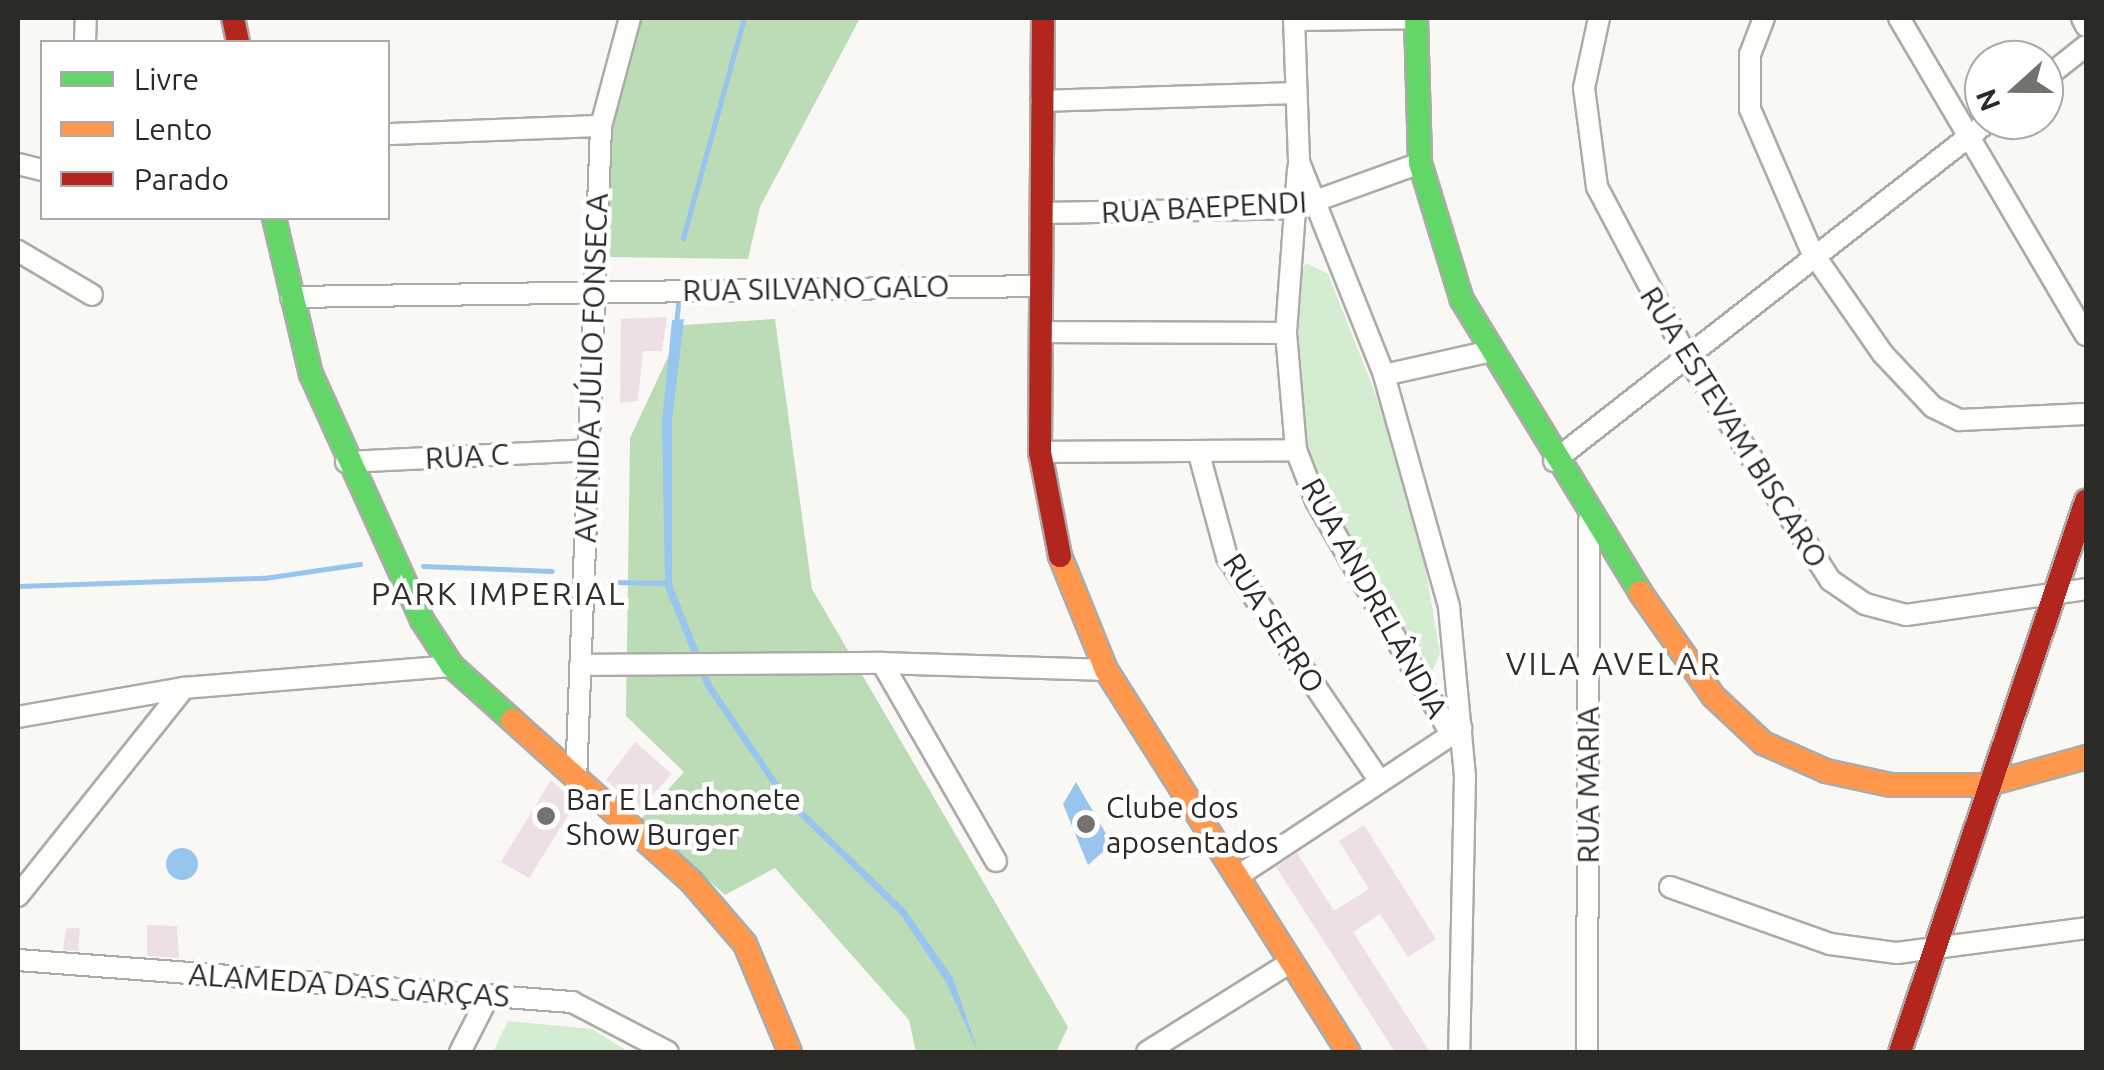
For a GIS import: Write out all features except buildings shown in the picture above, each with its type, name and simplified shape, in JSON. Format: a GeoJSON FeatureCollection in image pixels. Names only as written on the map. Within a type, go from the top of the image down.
{"type":"FeatureCollection","features":[{"type":"Feature","properties":{"kind":"street","name":"AVENIDA JÚLIO FONSECA"},"geometry":{"type":"LineString","coordinates":[[576,783],[601,126],[630,18]]}},
{"type":"Feature","properties":{"kind":"street"},"geometry":{"type":"LineString","coordinates":[[1043,18],[1040,452],[1064,577],[1106,670],[1348,1052]]}},
{"type":"Feature","properties":{"kind":"street"},"geometry":{"type":"LineString","coordinates":[[1458,1052],[1458,731],[1429,508],[1384,375],[1305,206],[1299,162],[1294,19],[1416,18],[1420,163],[1443,249],[1488,352],[1590,518],[1713,696],[1763,743],[1891,785],[1986,785],[2086,758]]}},
{"type":"Feature","properties":{"kind":"street","name":"RUA ESTEVAM BISCARO"},"geometry":{"type":"LineString","coordinates":[[1598,18],[1584,88],[1589,157],[1628,255],[1686,357],[1830,580],[1866,604],[1948,614],[2057,588],[2086,589]]}},
{"type":"Feature","properties":{"kind":"street"},"geometry":{"type":"LineString","coordinates":[[1764,18],[1750,54],[1750,109],[1812,252],[1932,407],[1992,424],[2086,414]]}},
{"type":"Feature","properties":{"kind":"street"},"geometry":{"type":"LineString","coordinates":[[1899,18],[1964,103]]}},
{"type":"Feature","properties":{"kind":"street"},"geometry":{"type":"LineString","coordinates":[[2082,18],[2086,26]]}},
{"type":"Feature","properties":{"kind":"street"},"geometry":{"type":"LineString","coordinates":[[2064,63],[2086,46]]}},
{"type":"Feature","properties":{"kind":"street"},"geometry":{"type":"LineString","coordinates":[[1041,101],[1295,93]]}},
{"type":"Feature","properties":{"kind":"street"},"geometry":{"type":"LineString","coordinates":[[390,134],[601,126]]}},
{"type":"Feature","properties":{"kind":"street"},"geometry":{"type":"LineString","coordinates":[[1554,461],[1812,252],[1964,139]]}},
{"type":"Feature","properties":{"kind":"street"},"geometry":{"type":"LineString","coordinates":[[1989,140],[2086,335]]}},
{"type":"Feature","properties":{"kind":"street","name":"RUA BAEPENDI"},"geometry":{"type":"LineString","coordinates":[[1041,213],[1305,206],[1420,163]]}},
{"type":"Feature","properties":{"kind":"street","name":"RUA ANDRELÂNDIA"},"geometry":{"type":"LineString","coordinates":[[1305,206],[1286,333],[1296,450],[1324,516],[1458,731]]}},
{"type":"Feature","properties":{"kind":"street"},"geometry":{"type":"LineString","coordinates":[[274,220],[292,297],[346,462],[452,666],[576,783],[690,880],[745,944],[790,1052]]}},
{"type":"Feature","properties":{"kind":"street"},"geometry":{"type":"LineString","coordinates":[[18,251],[92,295]]}},
{"type":"Feature","properties":{"kind":"street","name":"RUA SILVANO GALO"},"geometry":{"type":"LineString","coordinates":[[292,297],[1040,286]]}},
{"type":"Feature","properties":{"kind":"street"},"geometry":{"type":"LineString","coordinates":[[1042,332],[1286,333]]}},
{"type":"Feature","properties":{"kind":"street"},"geometry":{"type":"LineString","coordinates":[[1384,375],[1488,352]]}},
{"type":"Feature","properties":{"kind":"street","name":"RUA C"},"geometry":{"type":"LineString","coordinates":[[346,462],[588,450]]}},
{"type":"Feature","properties":{"kind":"street"},"geometry":{"type":"LineString","coordinates":[[1040,452],[1199,454],[1296,450]]}},
{"type":"Feature","properties":{"kind":"street","name":"RUA SERRO"},"geometry":{"type":"LineString","coordinates":[[1199,454],[1228,557],[1379,780]]}},
{"type":"Feature","properties":{"kind":"street"},"geometry":{"type":"LineString","coordinates":[[1900,1052],[1986,785],[2086,502]]}},
{"type":"Feature","properties":{"kind":"street","name":"RUA MARIA"},"geometry":{"type":"LineString","coordinates":[[1587,1052],[1590,518]]}},
{"type":"Feature","properties":{"kind":"street"},"geometry":{"type":"LineString","coordinates":[[580,665],[882,663],[1106,670]]}},
{"type":"Feature","properties":{"kind":"street"},"geometry":{"type":"LineString","coordinates":[[882,663],[996,861]]}},
{"type":"Feature","properties":{"kind":"street"},"geometry":{"type":"LineString","coordinates":[[18,717],[184,688],[452,666]]}},
{"type":"Feature","properties":{"kind":"street"},"geometry":{"type":"LineString","coordinates":[[18,896],[184,688]]}},
{"type":"Feature","properties":{"kind":"street"},"geometry":{"type":"LineString","coordinates":[[1238,876],[1458,731]]}},
{"type":"Feature","properties":{"kind":"street"},"geometry":{"type":"LineString","coordinates":[[1670,887],[1830,944],[1932,953],[2086,928]]}},
{"type":"Feature","properties":{"kind":"street","name":"ALAMEDA DAS GARÇAS"},"geometry":{"type":"LineString","coordinates":[[18,960],[572,1002],[668,1052]]}},
{"type":"Feature","properties":{"kind":"street"},"geometry":{"type":"LineString","coordinates":[[1146,1052],[1292,962]]}},
{"type":"Feature","properties":{"kind":"street"},"geometry":{"type":"LineString","coordinates":[[460,1052],[489,995]]}},
{"type":"Feature","properties":{"kind":"green space"},"geometry":{"type":"Polygon","coordinates":[[[641,18],[860,18],[760,207],[748,259],[606,257],[612,131],[641,18]]]}},
{"type":"Feature","properties":{"kind":"green space"},"geometry":{"type":"Polygon","coordinates":[[[1306,263],[1328,274],[1412,486],[1440,654],[1432,671],[1322,499],[1301,434],[1298,279],[1306,263]]]}},
{"type":"Feature","properties":{"kind":"green space"},"geometry":{"type":"Polygon","coordinates":[[[775,319],[812,589],[1068,1027],[1056,1052],[916,1052],[909,1020],[775,868],[725,895],[641,819],[684,772],[626,716],[630,438],[683,325],[775,319]]]}},
{"type":"Feature","properties":{"kind":"green space"},"geometry":{"type":"Polygon","coordinates":[[[508,1021],[592,1029],[629,1052],[493,1052],[508,1021]]]}},
{"type":"Feature","properties":{"kind":"water"},"geometry":{"type":"Polygon","coordinates":[[[684,319],[672,421],[672,584],[712,685],[786,794],[905,909],[953,978],[978,1052],[946,982],[901,915],[782,799],[706,688],[665,587],[662,422],[672,320],[684,319]]]}},
{"type":"Feature","properties":{"kind":"water","name":"Clube dos aposentados"},"geometry":{"type":"Polygon","coordinates":[[[1076,782],[1112,844],[1088,865],[1063,804],[1076,782]]]}},
{"type":"Feature","properties":{"kind":"water"},"geometry":{"type":"Polygon","coordinates":[[[182,848],[193,853],[198,864],[193,875],[182,880],[171,875],[166,864],[171,853],[182,848]]]}},
{"type":"Feature","properties":{"kind":"waterway"},"geometry":{"type":"LineString","coordinates":[[683,238],[744,18]]}},
{"type":"Feature","properties":{"kind":"waterway"},"geometry":{"type":"LineString","coordinates":[[676,324],[679,297]]}},
{"type":"Feature","properties":{"kind":"waterway"},"geometry":{"type":"LineString","coordinates":[[18,586],[264,578],[360,564]]}},
{"type":"Feature","properties":{"kind":"waterway"},"geometry":{"type":"LineString","coordinates":[[423,566],[552,571]]}},
{"type":"Feature","properties":{"kind":"waterway"},"geometry":{"type":"LineString","coordinates":[[611,582],[667,583]]}},
{"type":"Feature","properties":{"kind":"traffic: fast"},"geometry":{"type":"LineString","coordinates":[[1416,18],[1420,163],[1462,300],[1640,592]]}},
{"type":"Feature","properties":{"kind":"traffic: fast"},"geometry":{"type":"LineString","coordinates":[[274,220],[311,374],[422,620],[452,666],[512,720]]}},
{"type":"Feature","properties":{"kind":"traffic: slow"},"geometry":{"type":"LineString","coordinates":[[1060,556],[1106,670],[1348,1052]]}},
{"type":"Feature","properties":{"kind":"traffic: slow"},"geometry":{"type":"LineString","coordinates":[[1640,592],[1713,696],[1763,743],[1826,771],[1891,785],[1986,785],[2086,757]]}},
{"type":"Feature","properties":{"kind":"traffic: slow"},"geometry":{"type":"LineString","coordinates":[[512,720],[690,880],[745,944],[790,1052]]}},
{"type":"Feature","properties":{"kind":"traffic: jam"},"geometry":{"type":"LineString","coordinates":[[233,18],[238,40]]}},
{"type":"Feature","properties":{"kind":"traffic: jam"},"geometry":{"type":"LineString","coordinates":[[1043,18],[1040,452],[1060,556]]}},
{"type":"Feature","properties":{"kind":"traffic: jam"},"geometry":{"type":"LineString","coordinates":[[1900,1052],[2086,501]]}},
{"type":"Feature","properties":{"kind":"place","name":"Bar E Lanchonete Show Burger"},"geometry":{"type":"Point","coordinates":[546,816]}},
{"type":"Feature","properties":{"kind":"place","name":"Clube dos aposentados"},"geometry":{"type":"Point","coordinates":[1086,824]}},
{"type":"Feature","properties":{"kind":"district","name":"PARK IMPERIAL"},"geometry":{"type":"Point","coordinates":[499,593]}},
{"type":"Feature","properties":{"kind":"district","name":"VILA AVELAR"},"geometry":{"type":"Point","coordinates":[1614,663]}}]}
